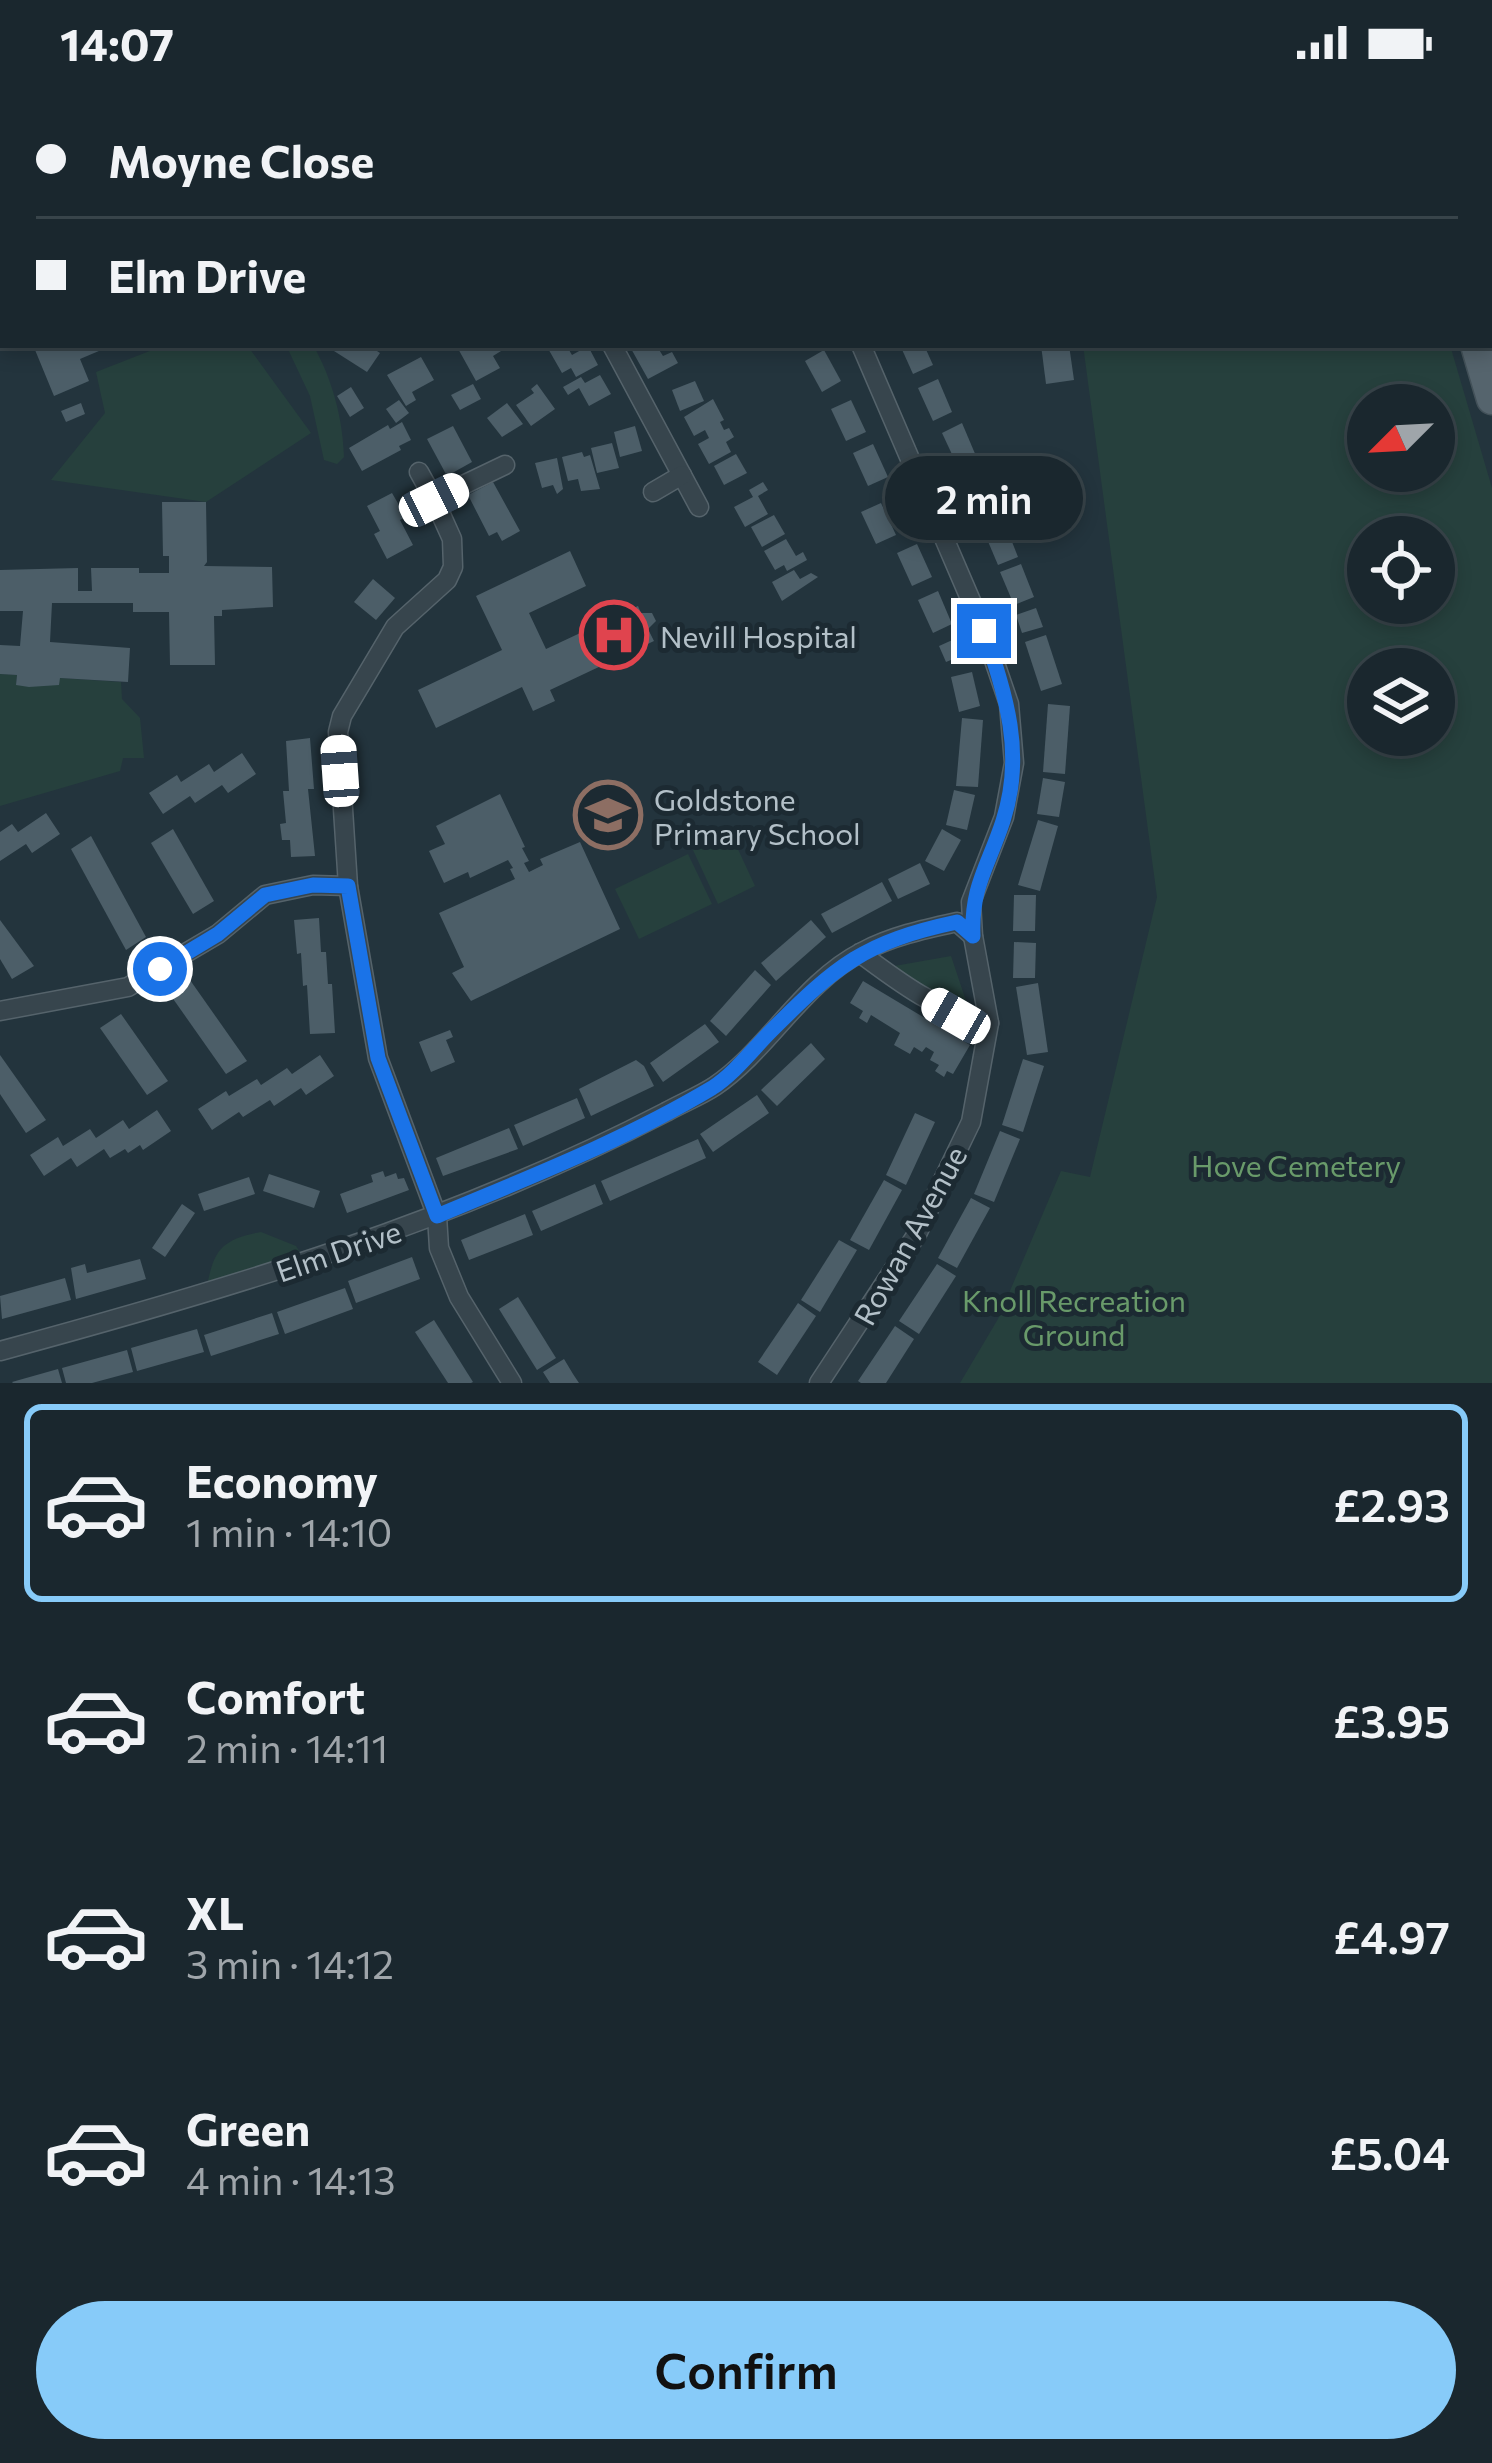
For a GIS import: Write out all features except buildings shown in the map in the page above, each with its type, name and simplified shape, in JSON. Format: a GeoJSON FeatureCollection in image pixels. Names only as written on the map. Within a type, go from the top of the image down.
{"type":"FeatureCollection","features":[{"type":"Feature","properties":{"kind":"main road"},"geometry":{"type":"LineString","coordinates":[[1477,348],[1492,399]]}},
{"type":"Feature","properties":{"kind":"street"},"geometry":{"type":"LineString","coordinates":[[614,348],[699,507]]}},
{"type":"Feature","properties":{"kind":"street"},"geometry":{"type":"LineString","coordinates":[[862,348],[984,631],[1010,704],[1014,763],[1004,817],[971,902],[973,936]]}},
{"type":"Feature","properties":{"kind":"street"},"geometry":{"type":"LineString","coordinates":[[434,500],[505,465]]}},
{"type":"Feature","properties":{"kind":"street"},"geometry":{"type":"LineString","coordinates":[[419,472],[452,539],[453,567],[447,580],[395,626],[342,716],[338,732],[348,886],[378,1058],[437,1216],[439,1248],[459,1297],[512,1383]]}},
{"type":"Feature","properties":{"kind":"street"},"geometry":{"type":"LineString","coordinates":[[653,492],[682,476]]}},
{"type":"Feature","properties":{"kind":"street"},"geometry":{"type":"LineString","coordinates":[[0,1012],[128,987],[218,934],[265,895],[313,885],[348,886]]}},
{"type":"Feature","properties":{"kind":"street","name":"Elm Drive"},"geometry":{"type":"LineString","coordinates":[[0,1351],[205,1295],[437,1216],[587,1153],[717,1085],[827,977],[860,953],[907,933],[957,922],[973,936]]}},
{"type":"Feature","properties":{"kind":"street","name":"Rowan Avenue"},"geometry":{"type":"LineString","coordinates":[[819,1383],[917,1234],[971,1122],[989,1023],[973,936]]}},
{"type":"Feature","properties":{"kind":"street"},"geometry":{"type":"LineString","coordinates":[[860,953],[956,1016],[989,1023]]}},
{"type":"Feature","properties":{"kind":"green space"},"geometry":{"type":"Polygon","coordinates":[[[157,348],[249,348],[311,433],[206,502],[51,480],[105,413],[96,372],[157,348]]]}},
{"type":"Feature","properties":{"kind":"green space"},"geometry":{"type":"Polygon","coordinates":[[[287,348],[314,348],[326,371],[341,428],[344,457],[337,464],[324,460],[310,396],[287,348]]]}},
{"type":"Feature","properties":{"kind":"green space","name":"Hove Cemetery"},"geometry":{"type":"Polygon","coordinates":[[[1083,348],[1451,348],[1492,488],[1492,1383],[960,1383],[998,1319],[1061,1171],[1090,1177],[1157,897],[1083,348]]]}},
{"type":"Feature","properties":{"kind":"green space"},"geometry":{"type":"Polygon","coordinates":[[[0,674],[17,675],[16,685],[60,678],[121,682],[122,699],[140,718],[144,758],[123,758],[120,771],[0,806],[0,674]]]}},
{"type":"Feature","properties":{"kind":"green space"},"geometry":{"type":"Polygon","coordinates":[[[730,832],[755,886],[718,904],[693,850],[730,832]]]}},
{"type":"Feature","properties":{"kind":"green space"},"geometry":{"type":"Polygon","coordinates":[[[688,854],[712,904],[639,939],[615,889],[688,854]]]}},
{"type":"Feature","properties":{"kind":"green space"},"geometry":{"type":"Polygon","coordinates":[[[951,956],[971,1016],[883,968],[951,956]]]}},
{"type":"Feature","properties":{"kind":"green space"},"geometry":{"type":"Polygon","coordinates":[[[261,1232],[296,1246],[306,1262],[205,1296],[219,1251],[234,1239],[261,1232]]]}},
{"type":"Feature","properties":{"kind":"place","name":"Nevill Hospital"},"geometry":{"type":"Point","coordinates":[614,635]}},
{"type":"Feature","properties":{"kind":"place","name":"Goldstone Primary School"},"geometry":{"type":"Point","coordinates":[608,815]}},
{"type":"Feature","properties":{"kind":"route"},"geometry":{"type":"LineString","coordinates":[[160,969],[218,934],[265,895],[313,885],[348,886],[378,1058],[437,1216],[587,1153],[717,1085],[827,977],[860,953],[907,933],[957,922],[973,936],[971,902],[1004,817],[1014,763],[1010,704],[984,631]]}},
{"type":"Feature","properties":{"kind":"park label","name":"Knoll Recreation Ground"},"geometry":{"type":"Point","coordinates":[1074,1316]}}]}
